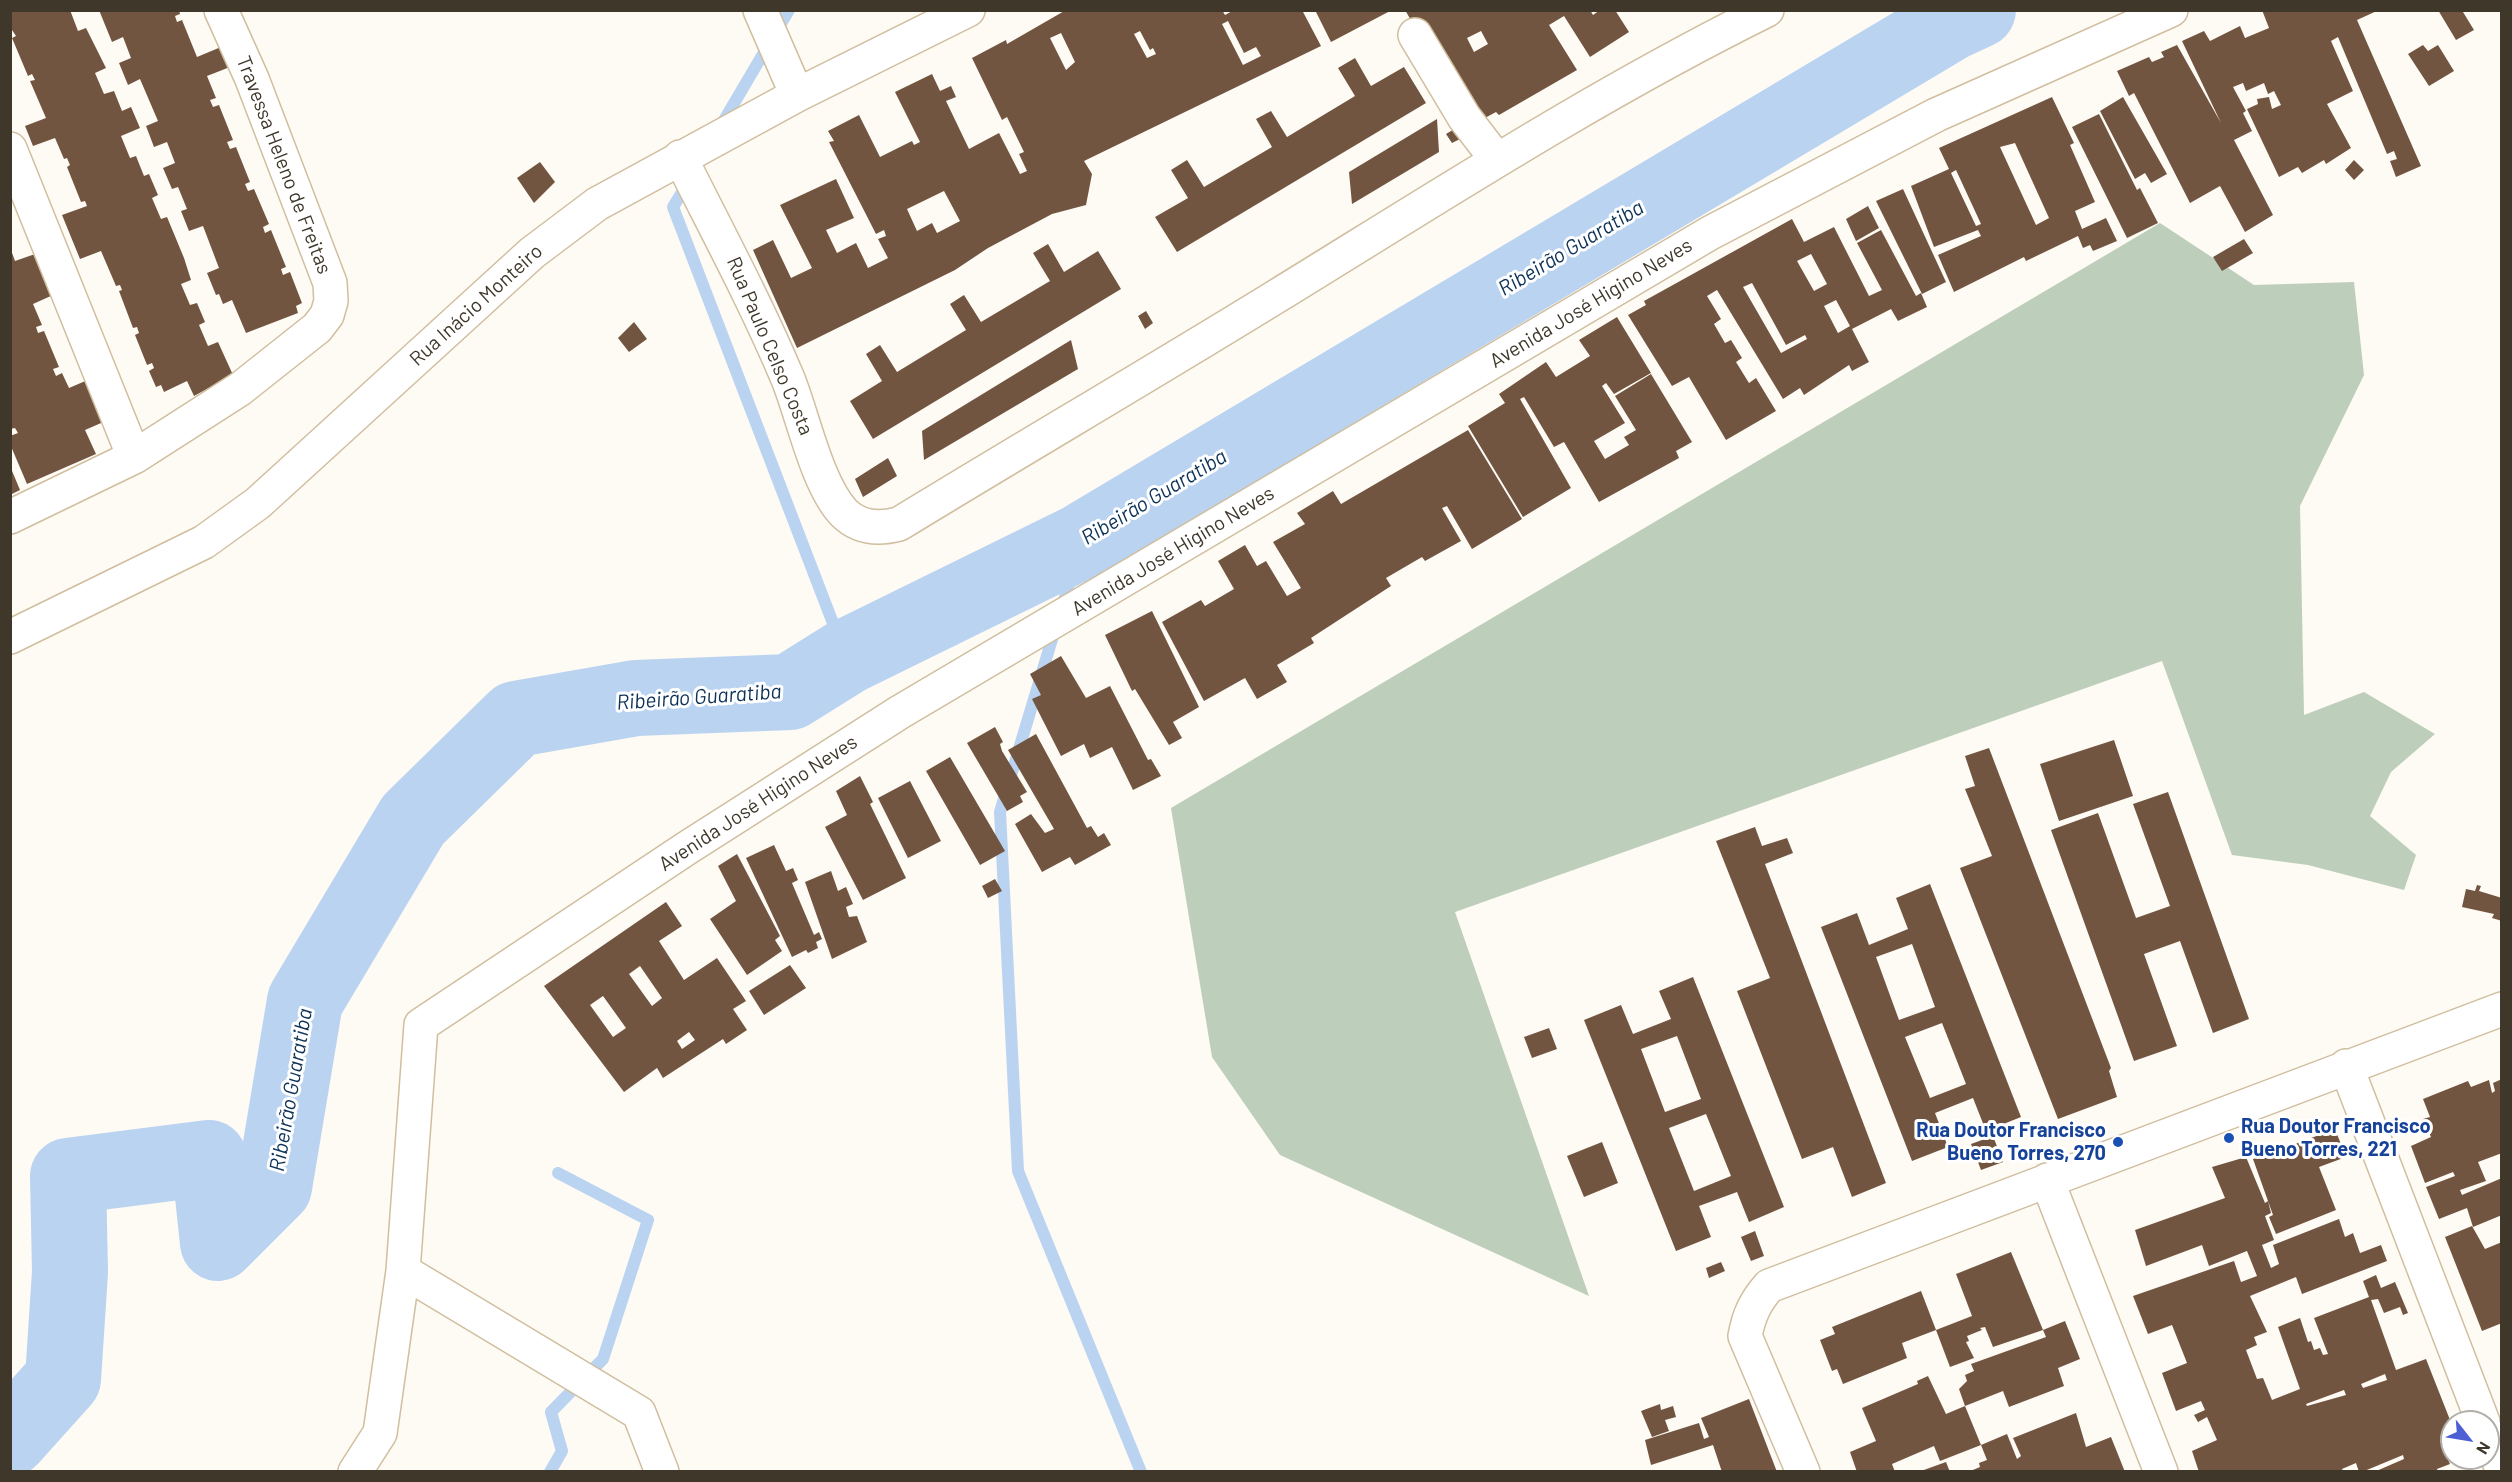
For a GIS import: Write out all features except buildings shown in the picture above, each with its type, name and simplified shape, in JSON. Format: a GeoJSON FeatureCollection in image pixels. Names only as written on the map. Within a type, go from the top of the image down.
{"type":"FeatureCollection","features":[{"type":"Feature","properties":{"kind":"street","name":"Travessa Heleno de Freitas"},"geometry":{"type":"LineString","coordinates":[[10,517],[134,457],[240,389],[317,328],[327,315],[331,292],[330,283],[256,90],[221,10]]}},
{"type":"Feature","properties":{"kind":"street","name":"Rua Inácio Monteiro"},"geometry":{"type":"LineString","coordinates":[[10,637],[204,542],[258,503],[532,253],[597,204],[690,166],[741,125],[968,10]]}},
{"type":"Feature","properties":{"kind":"street"},"geometry":{"type":"LineString","coordinates":[[1682,52],[1723,10]]}},
{"type":"Feature","properties":{"kind":"street"},"geometry":{"type":"LineString","coordinates":[[1414,35],[1464,117],[1497,160],[1682,52],[1767,10]]}},
{"type":"Feature","properties":{"kind":"street","name":"Avenida José Higino Neves"},"geometry":{"type":"LineString","coordinates":[[403,1271],[421,1025],[687,848],[900,712],[1710,233],[1936,116],[2171,10]]}},
{"type":"Feature","properties":{"kind":"street"},"geometry":{"type":"LineString","coordinates":[[762,14],[797,95]]}},
{"type":"Feature","properties":{"kind":"street"},"geometry":{"type":"LineString","coordinates":[[10,149],[134,457]]}},
{"type":"Feature","properties":{"kind":"street","name":"Rua Paulo Celso Costa"},"geometry":{"type":"LineString","coordinates":[[690,166],[789,381],[819,464],[836,503],[854,521],[881,529],[899,524],[1212,336],[1497,160]]}},
{"type":"Feature","properties":{"kind":"street"},"geometry":{"type":"LineString","coordinates":[[1803,1472],[1745,1335],[1749,1315],[1757,1300],[1769,1286],[2346,1066],[2502,1009]]}},
{"type":"Feature","properties":{"kind":"street"},"geometry":{"type":"LineString","coordinates":[[2346,1066],[2478,1410]]}},
{"type":"Feature","properties":{"kind":"street"},"geometry":{"type":"LineString","coordinates":[[2047,1180],[2161,1472]]}},
{"type":"Feature","properties":{"kind":"street"},"geometry":{"type":"LineString","coordinates":[[355,1472],[380,1433],[403,1271],[639,1413],[662,1472]]}},
{"type":"Feature","properties":{"kind":"green space"},"geometry":{"type":"Polygon","coordinates":[[[2160,223],[2254,285],[2354,282],[2364,375],[2300,506],[2304,715],[2364,692],[2435,734],[2391,772],[2370,816],[2416,855],[2404,890],[2308,865],[2232,855],[2162,661],[1455,912],[1589,1296],[1280,1155],[1212,1057],[1171,808],[2160,223]]]}},
{"type":"Feature","properties":{"kind":"waterway"},"geometry":{"type":"LineString","coordinates":[[720,127],[789,10]]}},
{"type":"Feature","properties":{"kind":"waterway","name":"Ribeirão Guaratiba"},"geometry":{"type":"LineString","coordinates":[[10,1438],[63,1379],[70,1272],[68,1176],[209,1158],[218,1243],[274,1187],[305,1001],[413,820],[516,719],[636,698],[790,692],[846,657],[1082,541],[1950,23],[1978,10]]}},
{"type":"Feature","properties":{"kind":"waterway"},"geometry":{"type":"LineString","coordinates":[[689,181],[673,207],[846,657]]}},
{"type":"Feature","properties":{"kind":"waterway"},"geometry":{"type":"LineString","coordinates":[[1061,610],[1082,541]]}},
{"type":"Feature","properties":{"kind":"waterway"},"geometry":{"type":"LineString","coordinates":[[1056,626],[1000,812],[1018,1171],[1141,1472]]}},
{"type":"Feature","properties":{"kind":"waterway"},"geometry":{"type":"LineString","coordinates":[[550,1472],[562,1451],[551,1412],[603,1359],[648,1220],[558,1173]]}},
{"type":"Feature","properties":{"kind":"place","name":"Rua Doutor Francisco Bueno Torres, 221"},"geometry":{"type":"Point","coordinates":[2229,1138]}},
{"type":"Feature","properties":{"kind":"place","name":"Rua Doutor Francisco Bueno Torres, 270"},"geometry":{"type":"Point","coordinates":[2118,1142]}}]}
